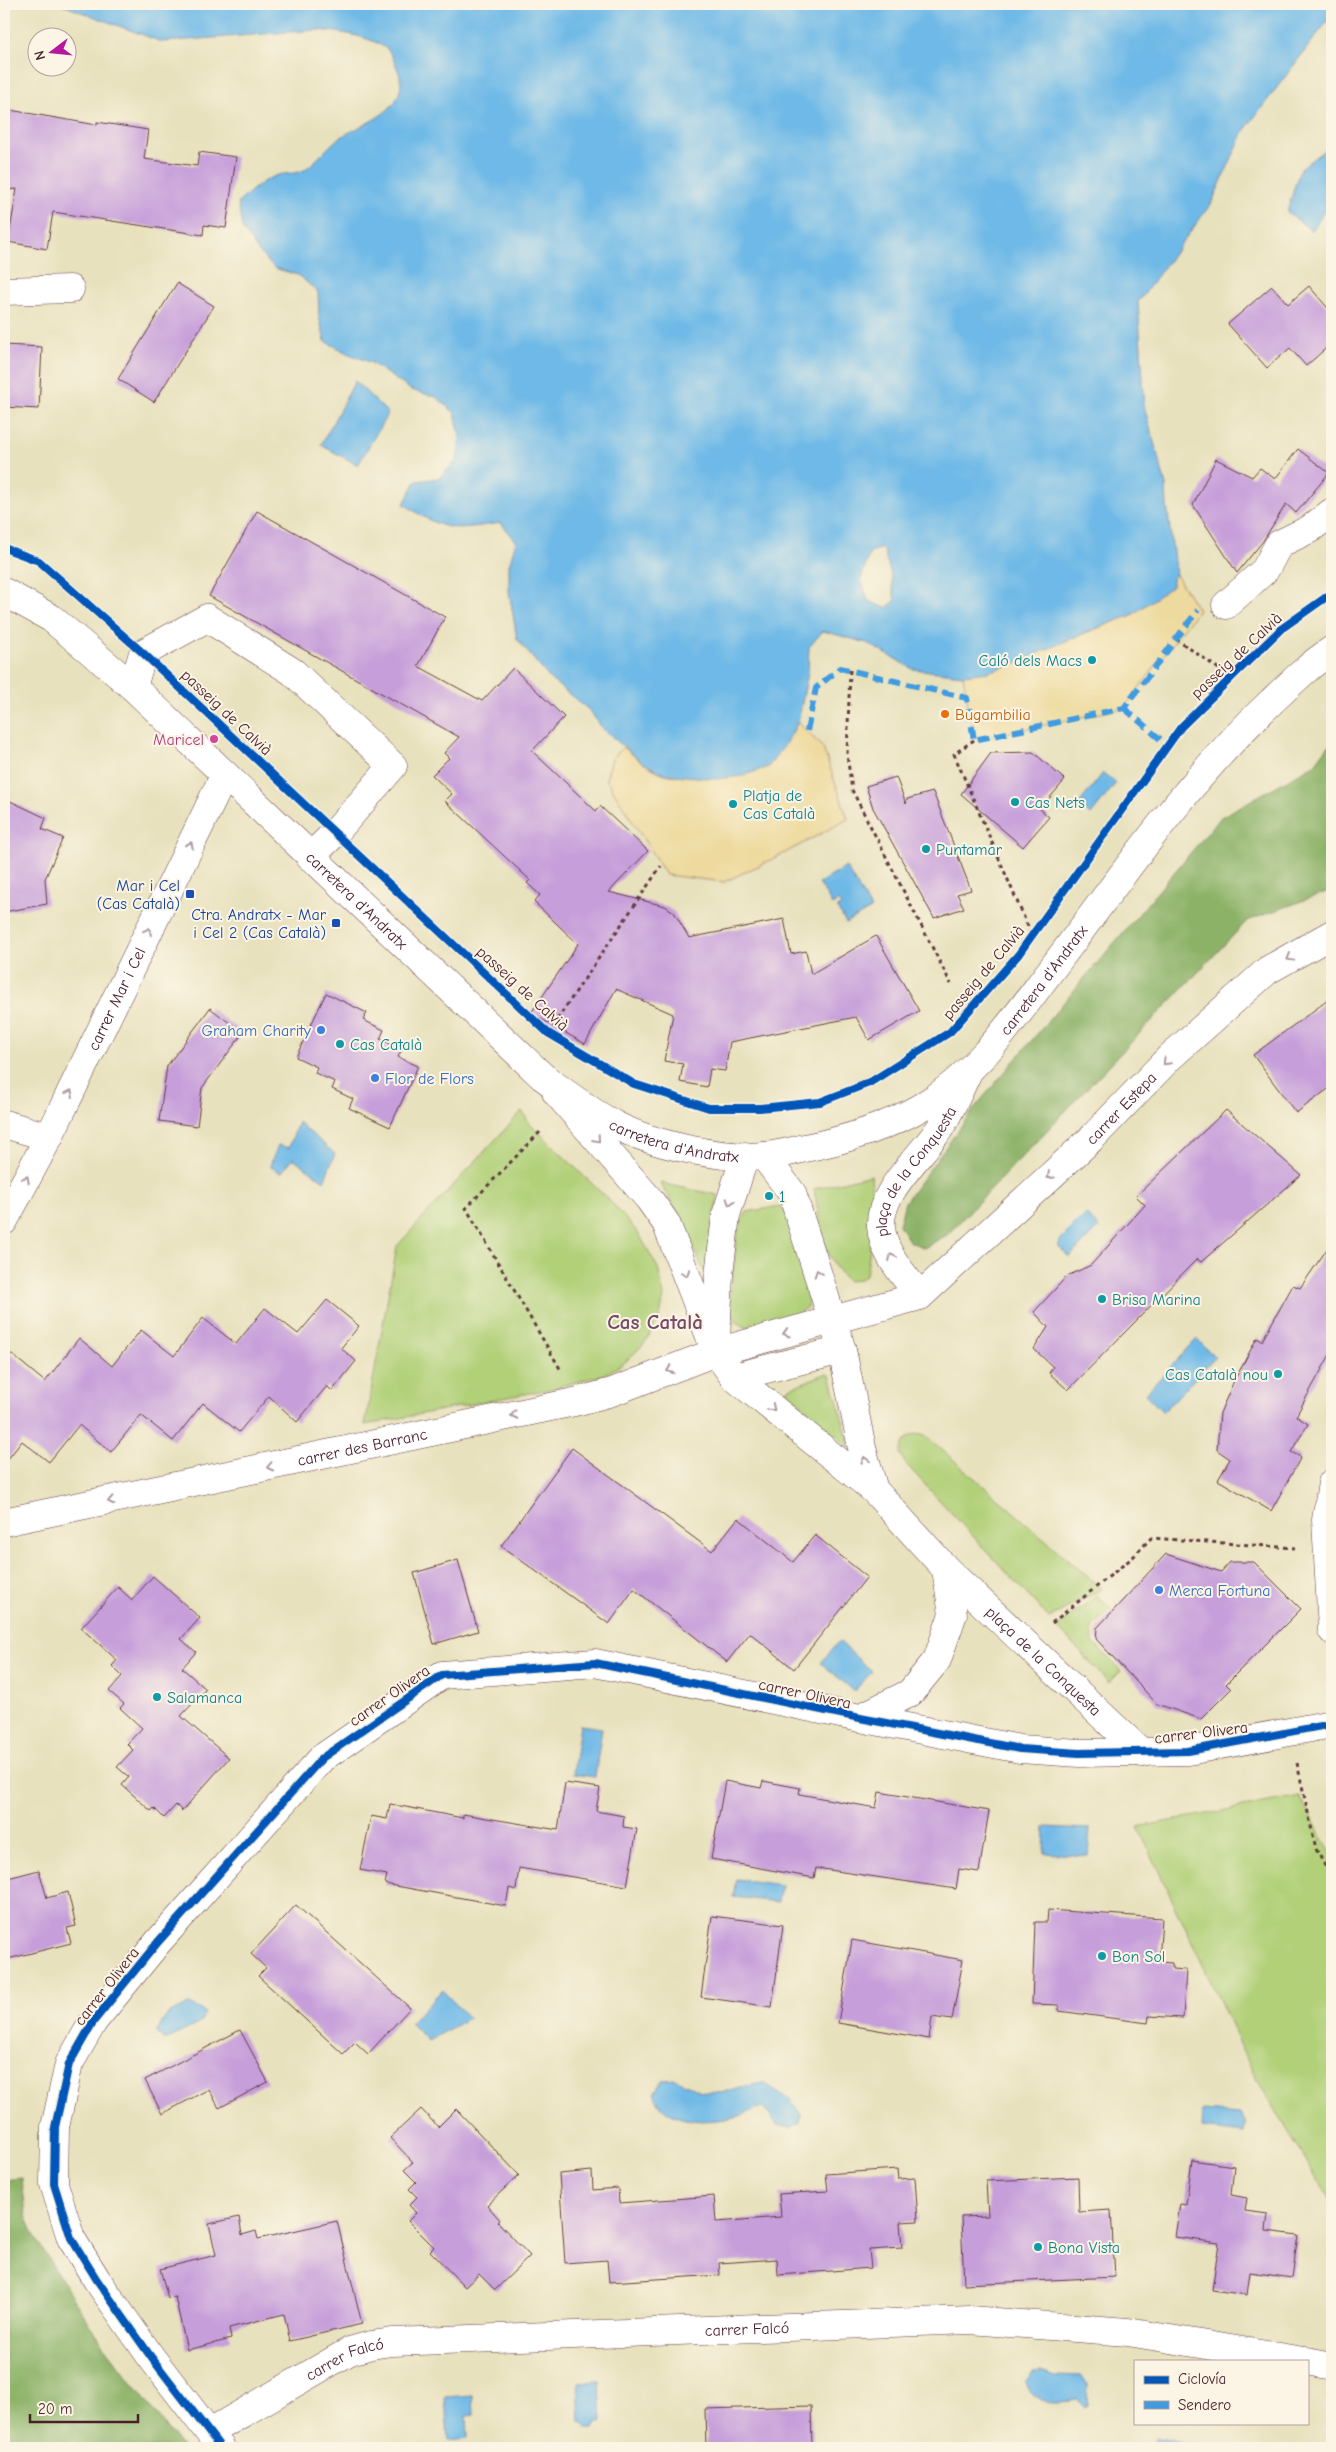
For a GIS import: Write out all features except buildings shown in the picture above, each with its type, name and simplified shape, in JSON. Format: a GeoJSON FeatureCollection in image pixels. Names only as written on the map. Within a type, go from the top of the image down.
{"type":"FeatureCollection","features":[{"type":"Feature","properties":{"kind":"street"},"geometry":{"type":"LineString","coordinates":[[4,291],[70,289]]}},
{"type":"Feature","properties":{"kind":"street"},"geometry":{"type":"LineString","coordinates":[[1226,605],[1265,570],[1279,544],[1310,528],[1332,512]]}},
{"type":"Feature","properties":{"kind":"street","name":"carretera d'Andratx"},"geometry":{"type":"LineString","coordinates":[[4,592],[51,618],[133,687],[224,776],[542,1076],[579,1104],[616,1126],[685,1149],[715,1154],[755,1156],[866,1132],[922,1106],[969,1070],[1006,1030],[1192,784],[1253,719],[1314,662],[1332,650]]}},
{"type":"Feature","properties":{"kind":"street"},"geometry":{"type":"LineString","coordinates":[[133,687],[143,653],[207,618],[294,672],[393,766],[335,834],[310,857]]}},
{"type":"Feature","properties":{"kind":"street","name":"carrer Mar i Cel"},"geometry":{"type":"LineString","coordinates":[[4,1220],[49,1137],[224,776]]}},
{"type":"Feature","properties":{"kind":"street","name":"carrer Estepa"},"geometry":{"type":"LineString","coordinates":[[920,1296],[1091,1139],[1170,1057],[1261,976],[1332,934]]}},
{"type":"Feature","properties":{"kind":"street","name":"plaça de la Conquesta"},"geometry":{"type":"LineString","coordinates":[[920,1296],[894,1262],[886,1245],[881,1227],[885,1202],[940,1128],[969,1070]]}},
{"type":"Feature","properties":{"kind":"street","name":"plaça de la Conquesta"},"geometry":{"type":"LineString","coordinates":[[542,1076],[649,1199],[666,1222],[716,1352],[734,1377],[874,1490],[946,1569],[1142,1753]]}},
{"type":"Feature","properties":{"kind":"street"},"geometry":{"type":"LineString","coordinates":[[4,1124],[49,1137]]}},
{"type":"Feature","properties":{"kind":"street"},"geometry":{"type":"LineString","coordinates":[[755,1156],[726,1215],[719,1275],[716,1352],[920,1296]]}},
{"type":"Feature","properties":{"kind":"street","name":"plaça de la Conquesta"},"geometry":{"type":"LineString","coordinates":[[755,1156],[792,1193],[842,1350],[862,1448],[874,1490]]}},
{"type":"Feature","properties":{"kind":"street"},"geometry":{"type":"LineString","coordinates":[[734,1377],[842,1350]]}},
{"type":"Feature","properties":{"kind":"street","name":"carrer des Barranc"},"geometry":{"type":"LineString","coordinates":[[4,1522],[579,1401],[612,1392],[716,1352]]}},
{"type":"Feature","properties":{"kind":"street"},"geometry":{"type":"LineString","coordinates":[[1332,1483],[1326,1520],[1332,1630]]}},
{"type":"Feature","properties":{"kind":"street"},"geometry":{"type":"LineString","coordinates":[[860,1718],[910,1693],[936,1660],[953,1614],[946,1569]]}},
{"type":"Feature","properties":{"kind":"street","name":"carrer Olivera"},"geometry":{"type":"LineString","coordinates":[[216,2440],[151,2357],[96,2280],[71,2238],[54,2184],[55,2127],[69,2064],[93,2022],[158,1942],[322,1758],[442,1675],[595,1663],[860,1718],[1020,1748],[1080,1753],[1188,1751],[1332,1724]]}},
{"type":"Feature","properties":{"kind":"street","name":"carrer Falcó"},"geometry":{"type":"LineString","coordinates":[[216,2440],[350,2351],[392,2342],[970,2320],[1128,2332],[1297,2360]]}},
{"type":"Feature","properties":{"kind":"street"},"geometry":{"type":"LineString","coordinates":[[1308,2362],[1332,2366]]}},
{"type":"Feature","properties":{"kind":"path"},"geometry":{"type":"LineString","coordinates":[[1176,639],[1234,675]]}},
{"type":"Feature","properties":{"kind":"path"},"geometry":{"type":"LineString","coordinates":[[850,670],[847,755],[852,790],[951,984]]}},
{"type":"Feature","properties":{"kind":"path"},"geometry":{"type":"LineString","coordinates":[[974,740],[954,754],[1030,939]]}},
{"type":"Feature","properties":{"kind":"path"},"geometry":{"type":"LineString","coordinates":[[548,1033],[661,866]]}},
{"type":"Feature","properties":{"kind":"path"},"geometry":{"type":"LineString","coordinates":[[540,1132],[466,1208],[579,1401]]}},
{"type":"Feature","properties":{"kind":"path"},"geometry":{"type":"LineString","coordinates":[[1026,1644],[1133,1557],[1151,1538],[1328,1551]]}},
{"type":"Feature","properties":{"kind":"path"},"geometry":{"type":"LineString","coordinates":[[1290,1733],[1316,1849],[1332,1879]]}},
{"type":"Feature","properties":{"kind":"green space"},"geometry":{"type":"Polygon","coordinates":[[[1332,741],[1332,890],[1247,921],[947,1235],[924,1248],[909,1241],[899,1225],[905,1202],[976,1106],[1221,817],[1314,765],[1332,741]]]}},
{"type":"Feature","properties":{"kind":"green space"},"geometry":{"type":"Polygon","coordinates":[[[522,1111],[530,1124],[613,1204],[639,1234],[658,1268],[664,1296],[660,1317],[644,1344],[623,1364],[603,1375],[550,1389],[365,1425],[397,1246],[522,1111]]]}},
{"type":"Feature","properties":{"kind":"green space"},"geometry":{"type":"Polygon","coordinates":[[[871,1175],[872,1225],[866,1275],[858,1280],[848,1281],[839,1272],[827,1251],[814,1189],[871,1175]]]}},
{"type":"Feature","properties":{"kind":"green space"},"geometry":{"type":"Polygon","coordinates":[[[660,1183],[718,1195],[705,1273],[672,1202],[660,1183]]]}},
{"type":"Feature","properties":{"kind":"green space"},"geometry":{"type":"Polygon","coordinates":[[[780,1206],[788,1215],[794,1227],[803,1254],[808,1282],[807,1307],[794,1315],[774,1322],[753,1327],[742,1325],[735,1320],[730,1301],[736,1243],[740,1224],[747,1212],[780,1206]]]}},
{"type":"Feature","properties":{"kind":"green space"},"geometry":{"type":"Polygon","coordinates":[[[825,1374],[830,1375],[851,1449],[785,1390],[825,1374]]]}},
{"type":"Feature","properties":{"kind":"green space"},"geometry":{"type":"Polygon","coordinates":[[[916,1434],[926,1436],[1102,1589],[1049,1618],[905,1463],[900,1453],[902,1446],[907,1439],[916,1434]]]}},
{"type":"Feature","properties":{"kind":"green space"},"geometry":{"type":"Polygon","coordinates":[[[1097,1595],[1111,1609],[1092,1627],[1093,1642],[1121,1671],[1109,1683],[1057,1627],[1097,1595]]]}},
{"type":"Feature","properties":{"kind":"green space"},"geometry":{"type":"Polygon","coordinates":[[[1300,1796],[1332,1855],[1332,2203],[1257,2080],[1138,1827],[1300,1796]]]}},
{"type":"Feature","properties":{"kind":"green space"},"geometry":{"type":"Polygon","coordinates":[[[22,2178],[26,2216],[37,2241],[102,2344],[182,2448],[4,2448],[4,2180],[22,2178]]]}},
{"type":"Feature","properties":{"kind":"sand","name":"Caló dels Macs"},"geometry":{"type":"Polygon","coordinates":[[[1176,575],[1198,610],[1124,708],[974,740],[963,675],[987,672],[1132,615],[1152,600],[1176,575]]]}},
{"type":"Feature","properties":{"kind":"sand","name":"Platja de Cas Català"},"geometry":{"type":"Polygon","coordinates":[[[798,722],[823,748],[848,819],[785,853],[724,882],[666,875],[606,779],[612,759],[623,747],[659,772],[677,776],[691,775],[725,767],[785,745],[798,722]]]}},
{"type":"Feature","properties":{"kind":"water"},"geometry":{"type":"Polygon","coordinates":[[[60,4],[1332,4],[1332,15],[1244,131],[1211,204],[1138,302],[1145,410],[1166,485],[1176,575],[1172,579],[1172,586],[1132,615],[1084,633],[1014,664],[987,672],[963,675],[913,669],[867,643],[823,631],[809,647],[808,673],[798,722],[785,745],[768,767],[742,776],[716,779],[665,774],[643,763],[603,729],[589,710],[550,679],[517,639],[509,591],[509,565],[516,541],[501,523],[460,528],[450,527],[430,520],[404,504],[416,481],[439,478],[457,460],[460,436],[455,413],[436,397],[411,390],[370,362],[347,353],[325,341],[319,317],[318,292],[298,275],[274,268],[257,250],[242,228],[238,203],[261,183],[278,175],[304,170],[336,140],[377,118],[395,101],[400,91],[400,78],[389,51],[373,41],[363,38],[343,33],[315,30],[162,42],[60,4]],[[883,548],[870,552],[861,579],[868,601],[886,608],[895,601],[891,575],[883,548]]]}},
{"type":"Feature","properties":{"kind":"water"},"geometry":{"type":"Polygon","coordinates":[[[1332,144],[1332,205],[1328,205],[1312,231],[1287,212],[1300,169],[1332,144]]]}},
{"type":"Feature","properties":{"kind":"water"},"geometry":{"type":"Polygon","coordinates":[[[355,381],[388,413],[358,465],[321,445],[355,381]]]}},
{"type":"Feature","properties":{"kind":"water"},"geometry":{"type":"Polygon","coordinates":[[[1103,773],[1116,783],[1091,815],[1078,805],[1103,773]]]}},
{"type":"Feature","properties":{"kind":"water"},"geometry":{"type":"Polygon","coordinates":[[[846,867],[871,909],[846,923],[837,908],[841,905],[838,901],[832,905],[819,883],[846,867]]]}},
{"type":"Feature","properties":{"kind":"water"},"geometry":{"type":"Polygon","coordinates":[[[298,1122],[335,1154],[324,1181],[293,1158],[281,1173],[270,1166],[278,1145],[289,1148],[298,1122]]]}},
{"type":"Feature","properties":{"kind":"water"},"geometry":{"type":"Polygon","coordinates":[[[1086,1214],[1099,1228],[1069,1257],[1058,1246],[1061,1239],[1086,1214]]]}},
{"type":"Feature","properties":{"kind":"water"},"geometry":{"type":"Polygon","coordinates":[[[1197,1339],[1215,1357],[1163,1412],[1145,1394],[1197,1339]]]}},
{"type":"Feature","properties":{"kind":"water"},"geometry":{"type":"Polygon","coordinates":[[[839,1641],[872,1672],[854,1691],[821,1663],[839,1641]]]}},
{"type":"Feature","properties":{"kind":"water"},"geometry":{"type":"Polygon","coordinates":[[[580,1725],[602,1728],[595,1777],[573,1774],[580,1725]]]}},
{"type":"Feature","properties":{"kind":"water"},"geometry":{"type":"Polygon","coordinates":[[[1045,1827],[1090,1829],[1088,1856],[1044,1853],[1045,1827]]]}},
{"type":"Feature","properties":{"kind":"water"},"geometry":{"type":"Polygon","coordinates":[[[736,1879],[781,1885],[778,1902],[733,1897],[736,1879]]]}},
{"type":"Feature","properties":{"kind":"water"},"geometry":{"type":"Polygon","coordinates":[[[442,1990],[469,2018],[428,2041],[410,2023],[442,1990]]]}},
{"type":"Feature","properties":{"kind":"water"},"geometry":{"type":"Polygon","coordinates":[[[190,2004],[205,2012],[200,2023],[164,2041],[156,2031],[168,2014],[190,2004]]]}},
{"type":"Feature","properties":{"kind":"water"},"geometry":{"type":"Polygon","coordinates":[[[675,2079],[701,2091],[721,2093],[739,2087],[764,2083],[791,2100],[801,2115],[800,2122],[791,2128],[778,2125],[762,2107],[740,2116],[716,2120],[690,2120],[678,2117],[668,2112],[659,2104],[654,2093],[663,2080],[675,2079]]]}},
{"type":"Feature","properties":{"kind":"water"},"geometry":{"type":"Polygon","coordinates":[[[1202,2111],[1240,2114],[1245,2124],[1244,2133],[1201,2128],[1202,2111]]]}},
{"type":"Feature","properties":{"kind":"water"},"geometry":{"type":"Polygon","coordinates":[[[1041,2371],[1056,2376],[1081,2377],[1088,2384],[1087,2406],[1084,2408],[1077,2400],[1053,2402],[1039,2399],[1033,2395],[1028,2390],[1025,2382],[1033,2372],[1041,2371]]]}},
{"type":"Feature","properties":{"kind":"water"},"geometry":{"type":"Polygon","coordinates":[[[600,2381],[602,2422],[597,2422],[594,2429],[586,2429],[584,2424],[580,2422],[578,2382],[600,2381]]]}},
{"type":"Feature","properties":{"kind":"water"},"geometry":{"type":"Polygon","coordinates":[[[473,2395],[474,2414],[467,2415],[468,2438],[448,2440],[445,2397],[473,2395]]]}},
{"type":"Feature","properties":{"kind":"water"},"geometry":{"type":"Polygon","coordinates":[[[1155,2437],[1195,2446],[1194,2448],[1153,2448],[1155,2437]]]}},
{"type":"Feature","properties":{"kind":"marked path"},"geometry":{"type":"LineString","coordinates":[[807,731],[816,688],[840,668],[967,698],[974,740],[1124,708],[1198,610]]}},
{"type":"Feature","properties":{"kind":"marked path"},"geometry":{"type":"LineString","coordinates":[[1124,708],[1167,745]]}},
{"type":"Feature","properties":{"kind":"cycle path","name":"passeig de Calvià"},"geometry":{"type":"LineString","coordinates":[[4,548],[39,561],[143,653],[548,1033],[634,1084],[709,1108],[760,1108],[820,1102],[869,1083],[950,1032],[1018,955],[1181,727],[1281,629],[1332,593]]}},
{"type":"Feature","properties":{"kind":"cycle path"},"geometry":{"type":"LineString","coordinates":[[221,2448],[151,2357],[97,2280],[71,2238],[54,2184],[55,2127],[69,2064],[93,2022],[158,1942],[322,1758],[442,1675],[595,1663],[1020,1749],[1079,1753],[1188,1751],[1332,1724]]}},
{"type":"Feature","properties":{"kind":"place","name":"Caló dels Macs"},"geometry":{"type":"Point","coordinates":[1092,660]}},
{"type":"Feature","properties":{"kind":"place","name":"Bugambilia"},"geometry":{"type":"Point","coordinates":[945,714]}},
{"type":"Feature","properties":{"kind":"place","name":"Maricel"},"geometry":{"type":"Point","coordinates":[214,739]}},
{"type":"Feature","properties":{"kind":"place","name":"Cas Nets"},"geometry":{"type":"Point","coordinates":[1015,802]}},
{"type":"Feature","properties":{"kind":"place","name":"Platja de Cas Català"},"geometry":{"type":"Point","coordinates":[733,804]}},
{"type":"Feature","properties":{"kind":"place","name":"Puntamar"},"geometry":{"type":"Point","coordinates":[926,849]}},
{"type":"Feature","properties":{"kind":"place","name":"Mar i Cel (Cas Català)"},"geometry":{"type":"Point","coordinates":[190,894]}},
{"type":"Feature","properties":{"kind":"place","name":"Ctra. Andratx - Mar i Cel 2 (Cas Català)"},"geometry":{"type":"Point","coordinates":[336,923]}},
{"type":"Feature","properties":{"kind":"place","name":"Graham Charity"},"geometry":{"type":"Point","coordinates":[321,1030]}},
{"type":"Feature","properties":{"kind":"place","name":"Cas Català"},"geometry":{"type":"Point","coordinates":[340,1044]}},
{"type":"Feature","properties":{"kind":"place","name":"Flor de Flors"},"geometry":{"type":"Point","coordinates":[375,1078]}},
{"type":"Feature","properties":{"kind":"place","name":"1"},"geometry":{"type":"Point","coordinates":[769,1196]}},
{"type":"Feature","properties":{"kind":"place","name":"Brisa Marina"},"geometry":{"type":"Point","coordinates":[1102,1299]}},
{"type":"Feature","properties":{"kind":"place","name":"Cas Català nou"},"geometry":{"type":"Point","coordinates":[1278,1374]}},
{"type":"Feature","properties":{"kind":"place","name":"Merca Fortuna"},"geometry":{"type":"Point","coordinates":[1159,1590]}},
{"type":"Feature","properties":{"kind":"place","name":"Salamanca"},"geometry":{"type":"Point","coordinates":[157,1697]}},
{"type":"Feature","properties":{"kind":"place","name":"Bon Sol"},"geometry":{"type":"Point","coordinates":[1102,1956]}},
{"type":"Feature","properties":{"kind":"place","name":"Bona Vista"},"geometry":{"type":"Point","coordinates":[1038,2247]}},
{"type":"Feature","properties":{"kind":"district","name":"Cas Català"},"geometry":{"type":"Point","coordinates":[655,1322]}}]}
